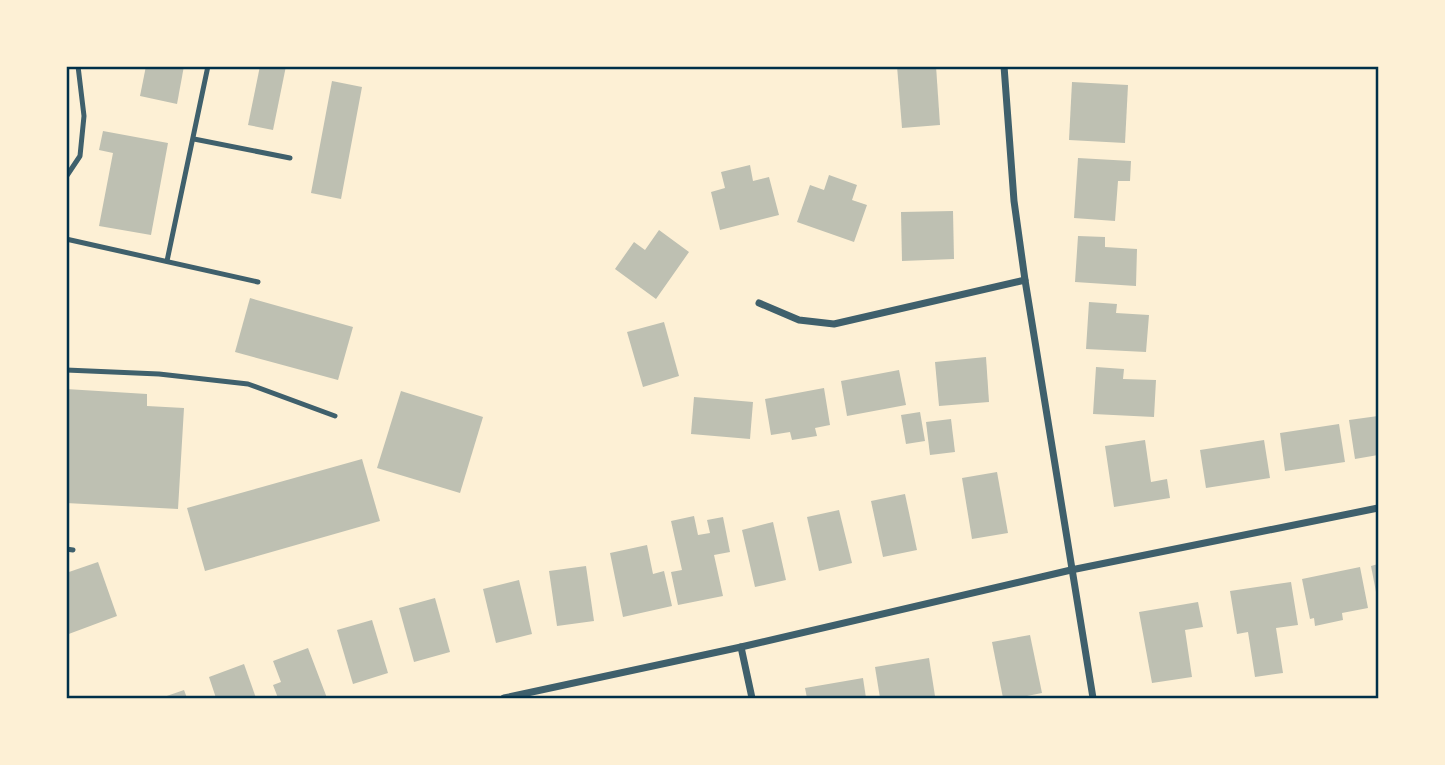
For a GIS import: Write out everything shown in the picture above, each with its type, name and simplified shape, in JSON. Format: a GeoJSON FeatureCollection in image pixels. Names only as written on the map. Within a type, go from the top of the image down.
{"type":"FeatureCollection","features":[{"type":"Feature","properties":{"kind":"street"},"geometry":{"type":"LineString","coordinates":[[1004,66],[1014,201],[1025,280],[1093,698]]}},
{"type":"Feature","properties":{"kind":"street"},"geometry":{"type":"LineString","coordinates":[[759,303],[799,320],[834,324],[1025,280]]}},
{"type":"Feature","properties":{"kind":"street"},"geometry":{"type":"LineString","coordinates":[[504,698],[741,647],[1071,570],[1378,508]]}},
{"type":"Feature","properties":{"kind":"street"},"geometry":{"type":"LineString","coordinates":[[741,647],[752,698]]}},
{"type":"Feature","properties":{"kind":"lane"},"geometry":{"type":"LineString","coordinates":[[66,177],[80,156],[83,130],[78,66]]}},
{"type":"Feature","properties":{"kind":"lane"},"geometry":{"type":"LineString","coordinates":[[167,261],[208,66]]}},
{"type":"Feature","properties":{"kind":"lane"},"geometry":{"type":"LineString","coordinates":[[194,139],[290,158]]}},
{"type":"Feature","properties":{"kind":"lane"},"geometry":{"type":"LineString","coordinates":[[66,239],[258,282]]}},
{"type":"Feature","properties":{"kind":"lane"},"geometry":{"type":"LineString","coordinates":[[66,370],[159,374],[247,384],[335,416]]}},
{"type":"Feature","properties":{"kind":"building"},"geometry":{"type":"Polygon","coordinates":[[[146,66],[184,66],[177,104],[140,96],[146,66]]]}},
{"type":"Feature","properties":{"kind":"building"},"geometry":{"type":"Polygon","coordinates":[[[260,66],[286,66],[273,130],[248,125],[260,66]]]}},
{"type":"Feature","properties":{"kind":"building"},"geometry":{"type":"Polygon","coordinates":[[[897,66],[936,66],[940,125],[902,128],[897,66]]]}},
{"type":"Feature","properties":{"kind":"building"},"geometry":{"type":"Polygon","coordinates":[[[332,81],[362,87],[341,199],[311,193],[332,81]]]}},
{"type":"Feature","properties":{"kind":"building"},"geometry":{"type":"Polygon","coordinates":[[[1072,82],[1128,85],[1125,143],[1069,140],[1072,82]]]}},
{"type":"Feature","properties":{"kind":"building"},"geometry":{"type":"Polygon","coordinates":[[[103,131],[168,143],[151,235],[99,226],[113,153],[99,150],[103,131]]]}},
{"type":"Feature","properties":{"kind":"building"},"geometry":{"type":"Polygon","coordinates":[[[1078,158],[1131,161],[1130,181],[1118,181],[1115,221],[1074,218],[1078,158]]]}},
{"type":"Feature","properties":{"kind":"building"},"geometry":{"type":"Polygon","coordinates":[[[750,165],[753,181],[769,177],[779,215],[720,230],[711,192],[725,188],[721,172],[750,165]]]}},
{"type":"Feature","properties":{"kind":"building"},"geometry":{"type":"Polygon","coordinates":[[[829,175],[857,185],[852,200],[867,205],[854,242],[797,222],[810,185],[824,190],[829,175]]]}},
{"type":"Feature","properties":{"kind":"building"},"geometry":{"type":"Polygon","coordinates":[[[953,211],[954,259],[902,261],[901,212],[953,211]]]}},
{"type":"Feature","properties":{"kind":"building"},"geometry":{"type":"Polygon","coordinates":[[[659,230],[689,252],[656,299],[615,269],[634,242],[645,250],[659,230]]]}},
{"type":"Feature","properties":{"kind":"building"},"geometry":{"type":"Polygon","coordinates":[[[1078,236],[1105,237],[1105,247],[1137,249],[1136,286],[1075,282],[1078,236]]]}},
{"type":"Feature","properties":{"kind":"building"},"geometry":{"type":"Polygon","coordinates":[[[250,298],[353,327],[338,380],[235,352],[250,298]]]}},
{"type":"Feature","properties":{"kind":"building"},"geometry":{"type":"Polygon","coordinates":[[[1089,302],[1117,304],[1116,313],[1149,315],[1146,352],[1086,349],[1089,302]]]}},
{"type":"Feature","properties":{"kind":"building"},"geometry":{"type":"Polygon","coordinates":[[[664,322],[679,376],[643,387],[627,332],[664,322]]]}},
{"type":"Feature","properties":{"kind":"building"},"geometry":{"type":"Polygon","coordinates":[[[986,357],[989,402],[939,406],[935,362],[986,357]]]}},
{"type":"Feature","properties":{"kind":"building"},"geometry":{"type":"Polygon","coordinates":[[[1096,367],[1124,369],[1123,379],[1156,380],[1154,417],[1093,414],[1096,367]]]}},
{"type":"Feature","properties":{"kind":"building"},"geometry":{"type":"Polygon","coordinates":[[[899,370],[906,405],[847,416],[841,381],[899,370]]]}},
{"type":"Feature","properties":{"kind":"building"},"geometry":{"type":"Polygon","coordinates":[[[824,388],[830,425],[815,428],[817,436],[792,440],[790,432],[771,435],[765,399],[824,388]]]}},
{"type":"Feature","properties":{"kind":"building"},"geometry":{"type":"Polygon","coordinates":[[[66,389],[147,394],[147,406],[184,408],[178,509],[66,503],[66,389]]]}},
{"type":"Feature","properties":{"kind":"building"},"geometry":{"type":"Polygon","coordinates":[[[401,391],[483,417],[460,493],[377,468],[401,391]]]}},
{"type":"Feature","properties":{"kind":"building"},"geometry":{"type":"Polygon","coordinates":[[[694,397],[753,402],[750,439],[691,434],[694,397]]]}},
{"type":"Feature","properties":{"kind":"building"},"geometry":{"type":"Polygon","coordinates":[[[920,412],[925,441],[906,444],[901,415],[920,412]]]}},
{"type":"Feature","properties":{"kind":"building"},"geometry":{"type":"Polygon","coordinates":[[[1378,416],[1378,455],[1355,459],[1349,420],[1378,416]]]}},
{"type":"Feature","properties":{"kind":"building"},"geometry":{"type":"Polygon","coordinates":[[[951,419],[955,452],[930,455],[926,422],[951,419]]]}},
{"type":"Feature","properties":{"kind":"building"},"geometry":{"type":"Polygon","coordinates":[[[1339,424],[1345,462],[1285,471],[1280,433],[1339,424]]]}},
{"type":"Feature","properties":{"kind":"building"},"geometry":{"type":"Polygon","coordinates":[[[1145,440],[1151,482],[1167,479],[1170,498],[1114,507],[1105,446],[1145,440]]]}},
{"type":"Feature","properties":{"kind":"building"},"geometry":{"type":"Polygon","coordinates":[[[1264,440],[1270,478],[1206,488],[1200,450],[1264,440]]]}},
{"type":"Feature","properties":{"kind":"building"},"geometry":{"type":"Polygon","coordinates":[[[362,459],[380,521],[205,571],[187,508],[362,459]]]}},
{"type":"Feature","properties":{"kind":"building"},"geometry":{"type":"Polygon","coordinates":[[[997,472],[1008,533],[972,539],[962,478],[997,472]]]}},
{"type":"Feature","properties":{"kind":"building"},"geometry":{"type":"Polygon","coordinates":[[[905,494],[917,550],[883,557],[871,501],[905,494]]]}},
{"type":"Feature","properties":{"kind":"building"},"geometry":{"type":"Polygon","coordinates":[[[839,510],[852,563],[819,571],[807,517],[839,510]]]}},
{"type":"Feature","properties":{"kind":"building"},"geometry":{"type":"Polygon","coordinates":[[[694,516],[698,535],[710,533],[707,520],[723,517],[730,552],[714,555],[723,596],[678,605],[671,572],[682,570],[671,521],[694,516]]]}},
{"type":"Feature","properties":{"kind":"building"},"geometry":{"type":"Polygon","coordinates":[[[773,522],[786,580],[755,587],[742,530],[773,522]]]}},
{"type":"Feature","properties":{"kind":"building"},"geometry":{"type":"Polygon","coordinates":[[[647,545],[653,574],[664,571],[672,606],[623,617],[610,553],[647,545]]]}},
{"type":"Feature","properties":{"kind":"building"},"geometry":{"type":"Polygon","coordinates":[[[98,562],[117,616],[66,635],[66,573],[98,562]]]}},
{"type":"Feature","properties":{"kind":"building"},"geometry":{"type":"Polygon","coordinates":[[[1378,564],[1378,597],[1377,597],[1371,566],[1378,564]]]}},
{"type":"Feature","properties":{"kind":"building"},"geometry":{"type":"Polygon","coordinates":[[[586,566],[594,621],[557,626],[549,571],[586,566]]]}},
{"type":"Feature","properties":{"kind":"building"},"geometry":{"type":"Polygon","coordinates":[[[1360,567],[1368,608],[1342,613],[1343,620],[1315,626],[1314,618],[1310,619],[1302,579],[1360,567]]]}},
{"type":"Feature","properties":{"kind":"building"},"geometry":{"type":"Polygon","coordinates":[[[519,580],[532,634],[496,643],[483,589],[519,580]]]}},
{"type":"Feature","properties":{"kind":"building"},"geometry":{"type":"Polygon","coordinates":[[[1291,582],[1298,625],[1276,628],[1283,673],[1255,677],[1248,632],[1237,634],[1230,591],[1291,582]]]}},
{"type":"Feature","properties":{"kind":"building"},"geometry":{"type":"Polygon","coordinates":[[[435,598],[450,652],[414,662],[399,608],[435,598]]]}},
{"type":"Feature","properties":{"kind":"building"},"geometry":{"type":"Polygon","coordinates":[[[1198,602],[1203,627],[1185,630],[1192,677],[1152,683],[1139,612],[1198,602]]]}},
{"type":"Feature","properties":{"kind":"building"},"geometry":{"type":"Polygon","coordinates":[[[372,620],[388,673],[353,684],[337,630],[372,620]]]}},
{"type":"Feature","properties":{"kind":"building"},"geometry":{"type":"Polygon","coordinates":[[[1030,635],[1042,693],[1003,698],[992,642],[1030,635]]]}},
{"type":"Feature","properties":{"kind":"building"},"geometry":{"type":"Polygon","coordinates":[[[308,648],[327,698],[278,698],[273,685],[281,682],[273,661],[308,648]]]}},
{"type":"Feature","properties":{"kind":"building"},"geometry":{"type":"Polygon","coordinates":[[[929,658],[935,696],[880,698],[875,667],[929,658]]]}},
{"type":"Feature","properties":{"kind":"building"},"geometry":{"type":"Polygon","coordinates":[[[244,664],[256,698],[216,698],[209,677],[244,664]]]}},
{"type":"Feature","properties":{"kind":"building"},"geometry":{"type":"Polygon","coordinates":[[[863,678],[866,698],[807,698],[805,688],[863,678]]]}},
{"type":"Feature","properties":{"kind":"building"},"geometry":{"type":"Polygon","coordinates":[[[184,690],[187,698],[161,698],[184,690]]]}}]}
